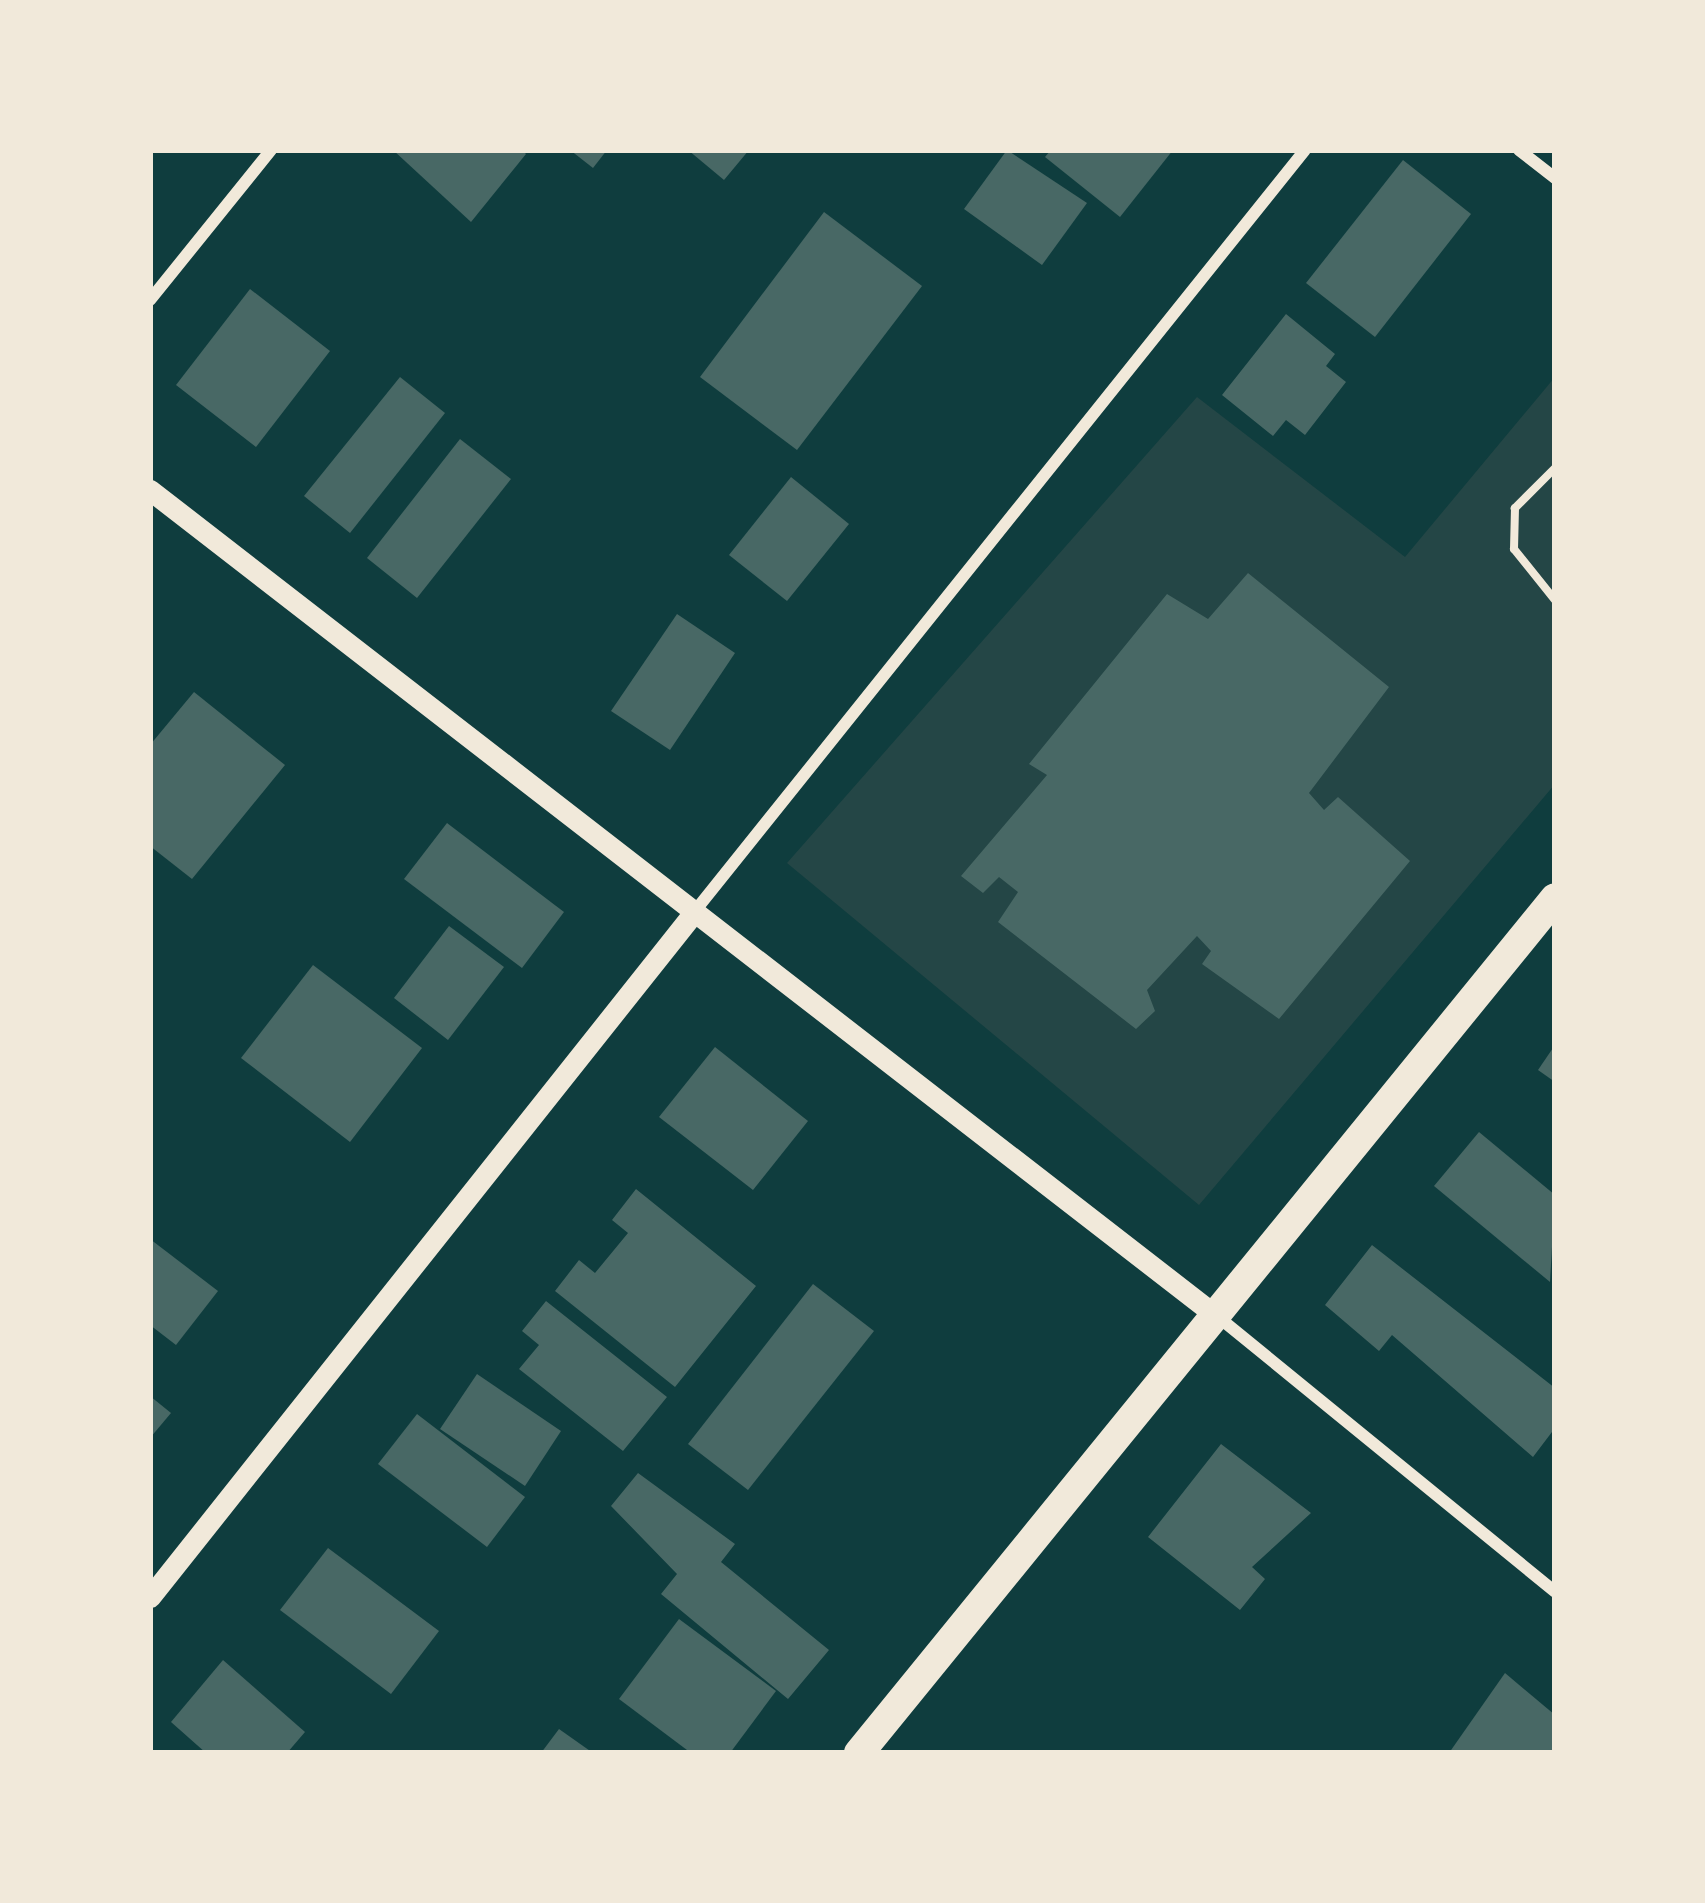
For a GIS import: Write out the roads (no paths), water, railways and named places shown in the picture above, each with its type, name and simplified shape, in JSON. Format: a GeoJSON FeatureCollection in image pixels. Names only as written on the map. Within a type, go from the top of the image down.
{"type":"FeatureCollection","features":[{"type":"Feature","properties":{"kind":"main road"},"geometry":{"type":"LineString","coordinates":[[859,1753],[1555,898]]}},
{"type":"Feature","properties":{"kind":"street"},"geometry":{"type":"LineString","coordinates":[[150,300],[271,150]]}},
{"type":"Feature","properties":{"kind":"street"},"geometry":{"type":"LineString","coordinates":[[150,1597],[1305,150]]}},
{"type":"Feature","properties":{"kind":"street"},"geometry":{"type":"LineString","coordinates":[[1520,150],[1555,178]]}},
{"type":"Feature","properties":{"kind":"street"},"geometry":{"type":"LineString","coordinates":[[150,490],[1214,1314],[1555,1592]]}}]}
